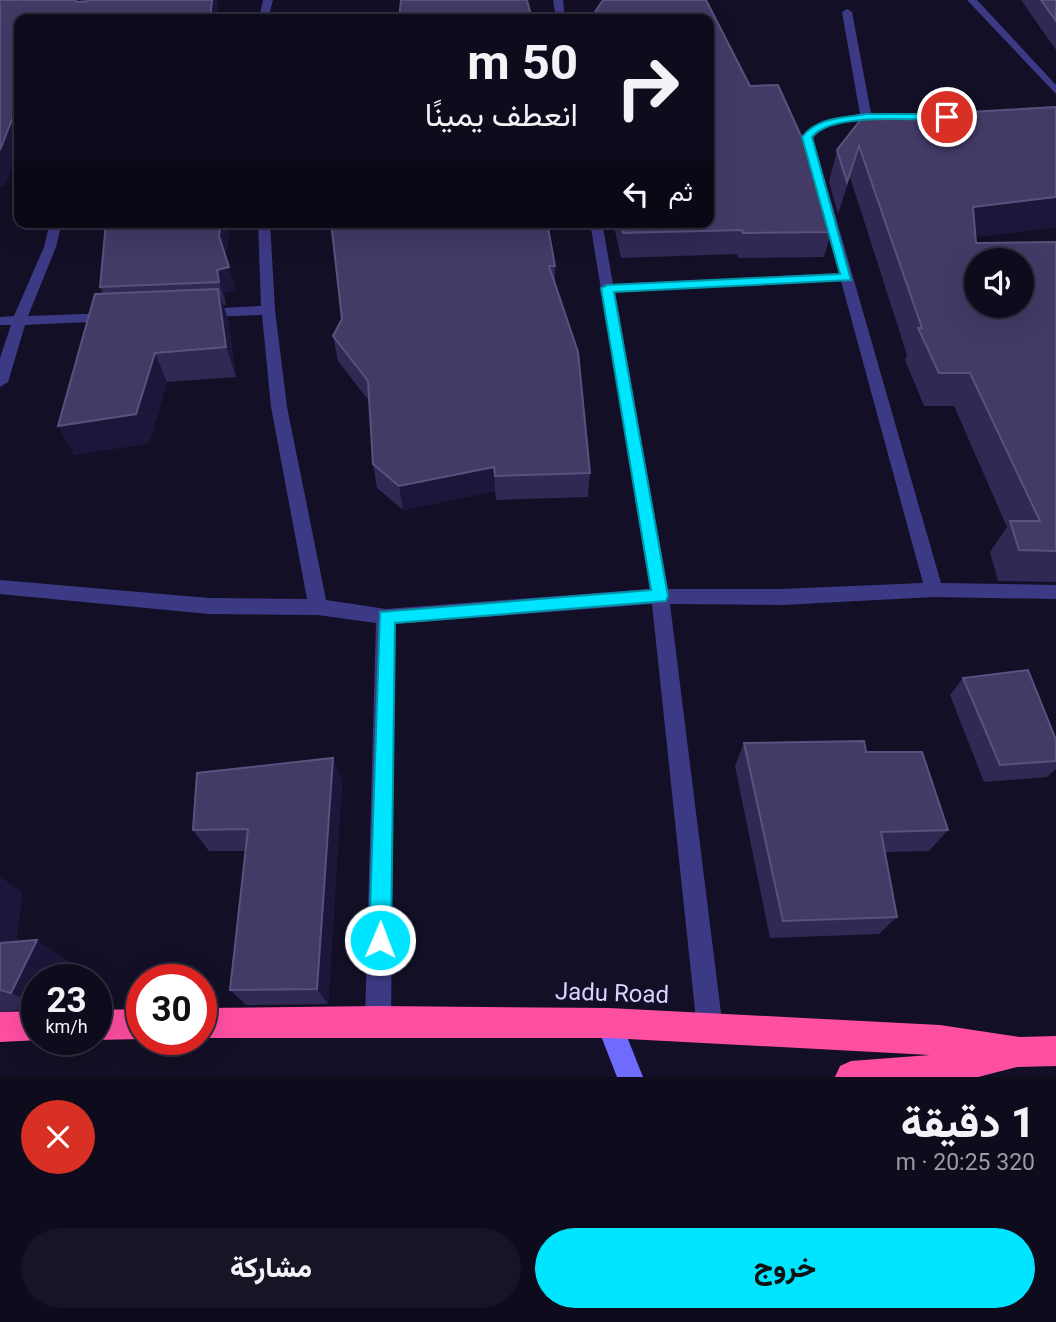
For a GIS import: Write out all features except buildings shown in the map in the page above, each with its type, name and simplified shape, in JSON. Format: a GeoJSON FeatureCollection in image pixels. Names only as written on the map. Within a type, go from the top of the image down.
{"type":"FeatureCollection","features":[{"type":"Feature","properties":{"kind":"highway","name":"Jadu Road"},"geometry":{"type":"LineString","coordinates":[[217,1023],[609,1023],[940,1040],[1020,1052],[1056,1051]]}},
{"type":"Feature","properties":{"kind":"highway"},"geometry":{"type":"LineString","coordinates":[[0,1027],[21,1026]]}},
{"type":"Feature","properties":{"kind":"highway","name":"Jadu Road"},"geometry":{"type":"LineString","coordinates":[[851,1077],[940,1073],[1020,1052]]}},
{"type":"Feature","properties":{"kind":"street"},"geometry":{"type":"LineString","coordinates":[[972,0],[1056,92]]}},
{"type":"Feature","properties":{"kind":"street"},"geometry":{"type":"LineString","coordinates":[[847,12],[866,117]]}},
{"type":"Feature","properties":{"kind":"street"},"geometry":{"type":"LineString","coordinates":[[919,117],[866,117],[824,124],[813,129],[807,137],[934,590]]}},
{"type":"Feature","properties":{"kind":"street"},"geometry":{"type":"LineString","coordinates":[[0,382],[19,321],[50,247],[55,228]]}},
{"type":"Feature","properties":{"kind":"street"},"geometry":{"type":"LineString","coordinates":[[264,228],[268,310],[279,407],[318,607]]}},
{"type":"Feature","properties":{"kind":"street"},"geometry":{"type":"LineString","coordinates":[[597,228],[660,596],[710,1029]]}},
{"type":"Feature","properties":{"kind":"street"},"geometry":{"type":"LineString","coordinates":[[607,288],[847,277]]}},
{"type":"Feature","properties":{"kind":"street"},"geometry":{"type":"LineString","coordinates":[[185,314],[268,310]]}},
{"type":"Feature","properties":{"kind":"street"},"geometry":{"type":"LineString","coordinates":[[0,321],[130,316]]}},
{"type":"Feature","properties":{"kind":"street"},"geometry":{"type":"LineString","coordinates":[[0,587],[209,606],[318,607],[386,617],[660,596],[782,597],[934,590],[1056,592]]}},
{"type":"Feature","properties":{"kind":"street"},"geometry":{"type":"LineString","coordinates":[[378,1021],[386,617]]}},
{"type":"Feature","properties":{"kind":"street"},"geometry":{"type":"LineString","coordinates":[[609,1023],[630,1077]]}},
{"type":"Feature","properties":{"kind":"route"},"geometry":{"type":"LineString","coordinates":[[380,940],[386,617],[660,596],[607,288],[847,277],[807,137],[813,129],[824,124],[866,117],[947,117]]}}]}
